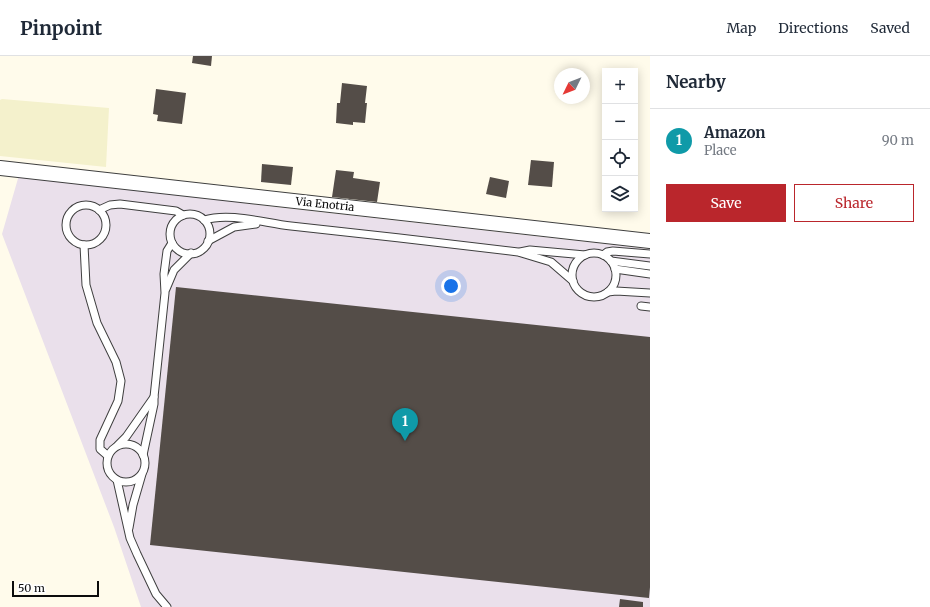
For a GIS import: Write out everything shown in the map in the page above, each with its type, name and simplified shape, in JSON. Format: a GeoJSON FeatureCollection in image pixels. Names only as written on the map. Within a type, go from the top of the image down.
{"type":"FeatureCollection","features":[{"type":"Feature","properties":{"kind":"street","name":"Via Enotria"},"geometry":{"type":"LineString","coordinates":[[0,168],[650,241]]}},
{"type":"Feature","properties":{"kind":"lane"},"geometry":{"type":"LineString","coordinates":[[99,210],[110,205],[120,204],[176,211],[183,215]]}},
{"type":"Feature","properties":{"kind":"lane"},"geometry":{"type":"LineString","coordinates":[[83,205],[89,205],[99,210],[105,219],[105,230],[103,235],[95,243],[78,243],[67,231],[67,220],[73,210],[83,205]]}},
{"type":"Feature","properties":{"kind":"lane"},"geometry":{"type":"LineString","coordinates":[[208,241],[209,230],[204,220],[194,214],[183,215],[171,226],[170,237],[172,243],[180,251],[191,253],[201,250],[208,241],[234,227],[268,223]]}},
{"type":"Feature","properties":{"kind":"lane"},"geometry":{"type":"LineString","coordinates":[[204,220],[224,217],[518,252],[551,262],[572,281],[584,295],[596,297],[608,292],[622,291],[650,293]]}},
{"type":"Feature","properties":{"kind":"lane"},"geometry":{"type":"LineString","coordinates":[[129,530],[134,505],[145,467],[143,455],[154,404],[165,293],[164,274],[167,251],[172,243]]}},
{"type":"Feature","properties":{"kind":"lane"},"geometry":{"type":"LineString","coordinates":[[84,244],[86,285],[97,323],[116,362],[121,381],[118,401],[100,440],[100,449],[108,456]]}},
{"type":"Feature","properties":{"kind":"lane"},"geometry":{"type":"LineString","coordinates":[[518,252],[530,250],[585,255],[597,253],[603,255],[611,261],[615,270],[615,282],[608,292]]}},
{"type":"Feature","properties":{"kind":"lane"},"geometry":{"type":"LineString","coordinates":[[603,255],[607,252],[613,251],[650,254]]}},
{"type":"Feature","properties":{"kind":"lane"},"geometry":{"type":"LineString","coordinates":[[165,293],[174,270],[191,253]]}},
{"type":"Feature","properties":{"kind":"lane"},"geometry":{"type":"LineString","coordinates":[[572,281],[572,274],[576,263],[585,255]]}},
{"type":"Feature","properties":{"kind":"lane"},"geometry":{"type":"LineString","coordinates":[[611,261],[650,266]]}},
{"type":"Feature","properties":{"kind":"lane"},"geometry":{"type":"LineString","coordinates":[[615,270],[650,274]]}},
{"type":"Feature","properties":{"kind":"lane"},"geometry":{"type":"LineString","coordinates":[[641,306],[650,307]]}},
{"type":"Feature","properties":{"kind":"lane"},"geometry":{"type":"LineString","coordinates":[[143,472],[134,481],[122,482],[117,480],[108,472],[108,456],[112,449],[126,437],[154,397]]}},
{"type":"Feature","properties":{"kind":"lane"},"geometry":{"type":"LineString","coordinates":[[117,446],[129,444],[140,450],[143,455]]}},
{"type":"Feature","properties":{"kind":"lane"},"geometry":{"type":"LineString","coordinates":[[117,480],[130,538],[156,594],[167,607]]}},
{"type":"Feature","properties":{"kind":"shaded area"},"geometry":{"type":"Polygon","coordinates":[[[0,100],[109,108],[106,167],[0,156],[0,100]]]}},
{"type":"Feature","properties":{"kind":"shaded area"},"geometry":{"type":"Polygon","coordinates":[[[19,175],[276,207],[650,249],[650,607],[141,607],[114,527],[2,234],[19,175]]]}},
{"type":"Feature","properties":{"kind":"building"},"geometry":{"type":"Polygon","coordinates":[[[193,56],[212,56],[211,66],[192,63],[193,56]]]}},
{"type":"Feature","properties":{"kind":"building"},"geometry":{"type":"Polygon","coordinates":[[[342,83],[367,86],[365,123],[353,122],[353,125],[336,123],[337,103],[340,103],[342,83]]]}},
{"type":"Feature","properties":{"kind":"building"},"geometry":{"type":"Polygon","coordinates":[[[156,89],[186,93],[182,124],[157,121],[158,115],[153,114],[156,89]]]}},
{"type":"Feature","properties":{"kind":"building"},"geometry":{"type":"Polygon","coordinates":[[[531,160],[554,162],[552,187],[528,185],[531,160]]]}},
{"type":"Feature","properties":{"kind":"building"},"geometry":{"type":"Polygon","coordinates":[[[262,164],[293,167],[291,185],[261,182],[262,164]]]}},
{"type":"Feature","properties":{"kind":"building"},"geometry":{"type":"Polygon","coordinates":[[[336,170],[354,172],[353,178],[380,182],[377,202],[332,197],[336,170]]]}},
{"type":"Feature","properties":{"kind":"building"},"geometry":{"type":"Polygon","coordinates":[[[490,177],[509,181],[506,198],[486,194],[490,177]]]}},
{"type":"Feature","properties":{"kind":"building"},"geometry":{"type":"Polygon","coordinates":[[[176,287],[650,337],[649,598],[150,545],[176,287]]]}},
{"type":"Feature","properties":{"kind":"building"},"geometry":{"type":"Polygon","coordinates":[[[620,599],[643,602],[643,607],[619,607],[620,599]]]}},
{"type":"Feature","properties":{"kind":"place","name":"Amazon"},"geometry":{"type":"Point","coordinates":[405,441]}}]}
